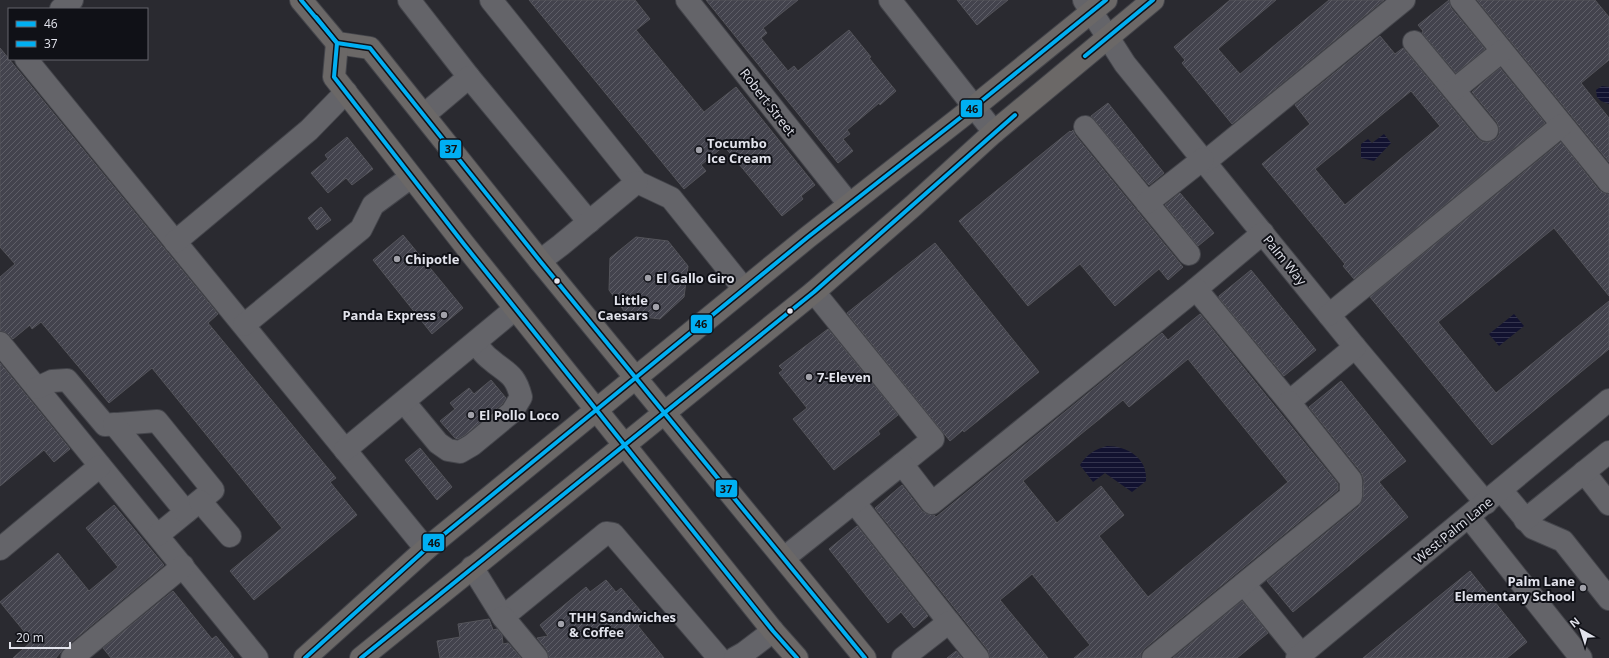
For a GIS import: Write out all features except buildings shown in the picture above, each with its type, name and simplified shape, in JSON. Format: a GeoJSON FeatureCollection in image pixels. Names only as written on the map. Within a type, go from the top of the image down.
{"type":"FeatureCollection","features":[{"type":"Feature","properties":{"kind":"main road"},"geometry":{"type":"LineString","coordinates":[[301,0],[337,43],[370,48],[540,261],[865,658]]}},
{"type":"Feature","properties":{"kind":"main road"},"geometry":{"type":"LineString","coordinates":[[361,658],[814,292],[913,206],[994,132],[1153,0]]}},
{"type":"Feature","properties":{"kind":"main road"},"geometry":{"type":"LineString","coordinates":[[305,658],[426,548],[849,204],[974,106],[1094,4]]}},
{"type":"Feature","properties":{"kind":"main road"},"geometry":{"type":"LineString","coordinates":[[337,43],[334,77],[410,177],[796,658]]}},
{"type":"Feature","properties":{"kind":"street"},"geometry":{"type":"LineString","coordinates":[[62,8],[72,0]]}},
{"type":"Feature","properties":{"kind":"street"},"geometry":{"type":"LineString","coordinates":[[409,0],[469,77],[589,222]]}},
{"type":"Feature","properties":{"kind":"street"},"geometry":{"type":"LineString","coordinates":[[491,0],[637,182],[671,198],[744,289]]}},
{"type":"Feature","properties":{"kind":"street","name":"Robert Street"},"geometry":{"type":"LineString","coordinates":[[687,0],[849,204]]}},
{"type":"Feature","properties":{"kind":"street"},"geometry":{"type":"LineString","coordinates":[[890,0],[994,132]]}},
{"type":"Feature","properties":{"kind":"street"},"geometry":{"type":"LineString","coordinates":[[1147,203],[1204,160],[1404,0]]}},
{"type":"Feature","properties":{"kind":"street"},"geometry":{"type":"LineString","coordinates":[[1461,0],[1609,182]]}},
{"type":"Feature","properties":{"kind":"street","name":"Palm Way"},"geometry":{"type":"LineString","coordinates":[[1094,4],[1108,38],[1125,64],[1355,347],[1486,503]]}},
{"type":"Feature","properties":{"kind":"street"},"geometry":{"type":"LineString","coordinates":[[1414,42],[1487,130]]}},
{"type":"Feature","properties":{"kind":"street"},"geometry":{"type":"LineString","coordinates":[[1454,90],[1502,51]]}},
{"type":"Feature","properties":{"kind":"street"},"geometry":{"type":"LineString","coordinates":[[27,60],[426,548]]}},
{"type":"Feature","properties":{"kind":"street"},"geometry":{"type":"LineString","coordinates":[[424,115],[469,77]]}},
{"type":"Feature","properties":{"kind":"street"},"geometry":{"type":"LineString","coordinates":[[175,242],[309,130],[346,92]]}},
{"type":"Feature","properties":{"kind":"street"},"geometry":{"type":"LineString","coordinates":[[1329,315],[1562,125]]}},
{"type":"Feature","properties":{"kind":"street"},"geometry":{"type":"LineString","coordinates":[[1085,127],[1189,254]]}},
{"type":"Feature","properties":{"kind":"street"},"geometry":{"type":"LineString","coordinates":[[244,326],[361,229],[373,206],[410,177]]}},
{"type":"Feature","properties":{"kind":"street"},"geometry":{"type":"LineString","coordinates":[[540,261],[637,182]]}},
{"type":"Feature","properties":{"kind":"street"},"geometry":{"type":"LineString","coordinates":[[902,464],[932,503],[1263,233]]}},
{"type":"Feature","properties":{"kind":"street"},"geometry":{"type":"LineString","coordinates":[[1152,658],[1351,496],[1351,480],[1196,289]]}},
{"type":"Feature","properties":{"kind":"street"},"geometry":{"type":"LineString","coordinates":[[784,558],[933,439],[814,292]]}},
{"type":"Feature","properties":{"kind":"street"},"geometry":{"type":"LineString","coordinates":[[345,450],[515,309]]}},
{"type":"Feature","properties":{"kind":"street"},"geometry":{"type":"LineString","coordinates":[[0,343],[257,658]]}},
{"type":"Feature","properties":{"kind":"street"},"geometry":{"type":"LineString","coordinates":[[404,402],[438,443],[448,450],[460,452],[472,445],[512,412],[521,397],[518,384],[505,370],[490,359],[475,343]]}},
{"type":"Feature","properties":{"kind":"street"},"geometry":{"type":"LineString","coordinates":[[1289,402],[1355,347]]}},
{"type":"Feature","properties":{"kind":"street"},"geometry":{"type":"LineString","coordinates":[[37,388],[52,381],[67,380],[105,425],[157,421],[213,490],[158,535]]}},
{"type":"Feature","properties":{"kind":"street","name":"West Palm Lane"},"geometry":{"type":"LineString","coordinates":[[1299,656],[1609,400]]}},
{"type":"Feature","properties":{"kind":"street"},"geometry":{"type":"LineString","coordinates":[[114,424],[193,506],[230,536]]}},
{"type":"Feature","properties":{"kind":"street"},"geometry":{"type":"LineString","coordinates":[[1525,520],[1609,452]]}},
{"type":"Feature","properties":{"kind":"street"},"geometry":{"type":"LineString","coordinates":[[1,546],[100,466]]}},
{"type":"Feature","properties":{"kind":"street"},"geometry":{"type":"LineString","coordinates":[[1584,472],[1609,504]]}},
{"type":"Feature","properties":{"kind":"street"},"geometry":{"type":"LineString","coordinates":[[854,502],[978,658]]}},
{"type":"Feature","properties":{"kind":"street"},"geometry":{"type":"LineString","coordinates":[[1486,503],[1525,520],[1533,528],[1563,541],[1609,599]]}},
{"type":"Feature","properties":{"kind":"street"},"geometry":{"type":"LineString","coordinates":[[1486,503],[1581,658]]}},
{"type":"Feature","properties":{"kind":"street"},"geometry":{"type":"LineString","coordinates":[[503,617],[606,534],[613,534],[719,658]]}},
{"type":"Feature","properties":{"kind":"street"},"geometry":{"type":"LineString","coordinates":[[72,658],[183,566]]}},
{"type":"Feature","properties":{"kind":"street"},"geometry":{"type":"LineString","coordinates":[[472,567],[503,617],[537,658]]}},
{"type":"Feature","properties":{"kind":"street"},"geometry":{"type":"LineString","coordinates":[[1244,584],[1299,656]]}},
{"type":"Feature","properties":{"kind":"street"},"geometry":{"type":"LineString","coordinates":[[903,658],[949,622]]}},
{"type":"Feature","properties":{"kind":"street"},"geometry":{"type":"LineString","coordinates":[[734,658],[744,653],[773,631]]}},
{"type":"Feature","properties":{"kind":"shaded area"},"geometry":{"type":"Polygon","coordinates":[[[1602,86],[1609,87],[1609,104],[1601,101],[1597,97],[1596,90],[1602,86]]]}},
{"type":"Feature","properties":{"kind":"shaded area"},"geometry":{"type":"Polygon","coordinates":[[[1384,134],[1391,143],[1374,161],[1361,158],[1361,144],[1368,139],[1372,143],[1384,134]]]}},
{"type":"Feature","properties":{"kind":"shaded area"},"geometry":{"type":"Polygon","coordinates":[[[1514,314],[1524,326],[1499,346],[1489,334],[1514,314]]]}},
{"type":"Feature","properties":{"kind":"shaded area"},"geometry":{"type":"Polygon","coordinates":[[[1107,446],[1122,448],[1135,455],[1144,466],[1146,481],[1132,492],[1105,473],[1093,482],[1080,465],[1091,453],[1107,446]]]}},
{"type":"Feature","properties":{"kind":"transit line","name":"37"},"geometry":{"type":"LineString","coordinates":[[301,0],[337,43],[370,48],[540,261],[865,658]]}},
{"type":"Feature","properties":{"kind":"transit line","name":"46"},"geometry":{"type":"LineString","coordinates":[[305,658],[426,549],[808,237],[974,107],[1106,0]]}},
{"type":"Feature","properties":{"kind":"transit line","name":"46"},"geometry":{"type":"LineString","coordinates":[[1085,56],[1153,0]]}},
{"type":"Feature","properties":{"kind":"transit line","name":"37"},"geometry":{"type":"LineString","coordinates":[[316,17],[337,43],[334,77],[463,243],[773,631],[797,658]]}},
{"type":"Feature","properties":{"kind":"transit line","name":"46"},"geometry":{"type":"LineString","coordinates":[[361,658],[814,292],[1015,115]]}},
{"type":"Feature","properties":{"kind":"place","name":"Tocumbo Ice Cream"},"geometry":{"type":"Point","coordinates":[699,150]}},
{"type":"Feature","properties":{"kind":"place","name":"Chipotle"},"geometry":{"type":"Point","coordinates":[397,259]}},
{"type":"Feature","properties":{"kind":"place","name":"El Gallo Giro"},"geometry":{"type":"Point","coordinates":[648,278]}},
{"type":"Feature","properties":{"kind":"place","name":"Little Caesars"},"geometry":{"type":"Point","coordinates":[656,307]}},
{"type":"Feature","properties":{"kind":"place","name":"Panda Express"},"geometry":{"type":"Point","coordinates":[444,315]}},
{"type":"Feature","properties":{"kind":"place","name":"7-Eleven"},"geometry":{"type":"Point","coordinates":[809,377]}},
{"type":"Feature","properties":{"kind":"place","name":"El Pollo Loco"},"geometry":{"type":"Point","coordinates":[471,415]}},
{"type":"Feature","properties":{"kind":"place","name":"Palm Lane Elementary School"},"geometry":{"type":"Point","coordinates":[1583,588]}},
{"type":"Feature","properties":{"kind":"place","name":"THH Sandwiches & Coffee"},"geometry":{"type":"Point","coordinates":[561,624]}}]}
